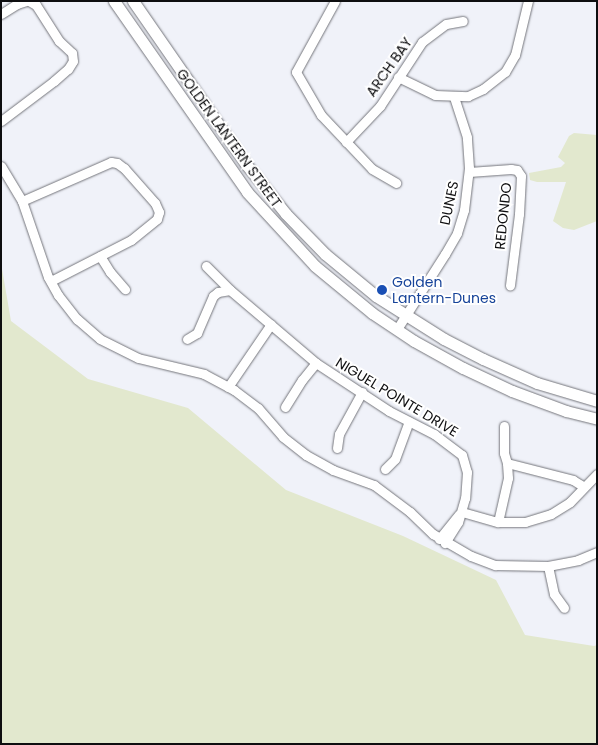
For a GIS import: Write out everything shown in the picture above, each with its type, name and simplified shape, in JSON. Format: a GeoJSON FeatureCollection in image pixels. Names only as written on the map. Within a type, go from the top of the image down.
{"type":"FeatureCollection","features":[{"type":"Feature","properties":{"kind":"main road","name":"GOLDEN LANTERN STREET"},"geometry":{"type":"LineString","coordinates":[[114,1],[233,173],[265,213],[315,266],[372,313],[397,330],[486,380],[557,408],[597,419]]}},
{"type":"Feature","properties":{"kind":"main road","name":"GOLDEN LANTERN STREET"},"geometry":{"type":"LineString","coordinates":[[134,1],[245,163],[286,214],[332,260],[406,317],[498,366],[537,383],[597,401]]}},
{"type":"Feature","properties":{"kind":"street"},"geometry":{"type":"LineString","coordinates":[[1,14],[17,4],[28,1],[36,6],[60,41],[72,53],[73,61],[68,69],[54,81],[1,121]]}},
{"type":"Feature","properties":{"kind":"street"},"geometry":{"type":"LineString","coordinates":[[335,1],[296,72],[320,115],[372,169],[396,183]]}},
{"type":"Feature","properties":{"kind":"street"},"geometry":{"type":"LineString","coordinates":[[398,77],[435,95],[454,97],[468,96],[489,85],[505,72],[516,54],[528,1]]}},
{"type":"Feature","properties":{"kind":"street","name":"ARCH BAY"},"geometry":{"type":"LineString","coordinates":[[346,142],[380,106],[422,42],[446,24],[463,21]]}},
{"type":"Feature","properties":{"kind":"street","name":"DUNES"},"geometry":{"type":"LineString","coordinates":[[397,330],[457,233],[464,210],[469,172],[467,138],[454,97]]}},
{"type":"Feature","properties":{"kind":"street"},"geometry":{"type":"LineString","coordinates":[[22,201],[104,164],[117,163],[155,203],[159,212],[157,219],[132,240],[51,281]]}},
{"type":"Feature","properties":{"kind":"street"},"geometry":{"type":"LineString","coordinates":[[1,166],[22,201],[58,296],[77,319],[100,339],[138,358],[204,374],[228,386],[246,398],[283,437],[306,455],[326,467],[374,485],[442,541],[495,565],[548,566],[578,560],[597,552]]}},
{"type":"Feature","properties":{"kind":"street","name":"REDONDO"},"geometry":{"type":"LineString","coordinates":[[469,172],[511,169],[517,170],[521,176],[519,214],[510,285]]}},
{"type":"Feature","properties":{"kind":"street"},"geometry":{"type":"LineString","coordinates":[[100,256],[110,272],[126,289]]}},
{"type":"Feature","properties":{"kind":"street","name":"NIGUEL POINTE DRIVE"},"geometry":{"type":"LineString","coordinates":[[206,266],[230,290],[316,363],[388,411],[448,443],[462,455],[468,485],[462,512]]}},
{"type":"Feature","properties":{"kind":"street"},"geometry":{"type":"LineString","coordinates":[[188,339],[196,333],[213,296],[218,292],[230,290]]}},
{"type":"Feature","properties":{"kind":"street"},"geometry":{"type":"LineString","coordinates":[[228,386],[271,324]]}},
{"type":"Feature","properties":{"kind":"street"},"geometry":{"type":"LineString","coordinates":[[285,407],[302,380],[316,363]]}},
{"type":"Feature","properties":{"kind":"street"},"geometry":{"type":"LineString","coordinates":[[337,448],[339,434],[348,414],[362,392]]}},
{"type":"Feature","properties":{"kind":"street"},"geometry":{"type":"LineString","coordinates":[[385,469],[395,459],[409,421]]}},
{"type":"Feature","properties":{"kind":"street"},"geometry":{"type":"LineString","coordinates":[[498,522],[507,488],[504,426]]}},
{"type":"Feature","properties":{"kind":"street"},"geometry":{"type":"LineString","coordinates":[[507,462],[573,480],[584,487]]}},
{"type":"Feature","properties":{"kind":"street"},"geometry":{"type":"LineString","coordinates":[[442,541],[453,519],[462,512],[498,522],[525,522],[551,514],[570,502],[597,474]]}},
{"type":"Feature","properties":{"kind":"street"},"geometry":{"type":"LineString","coordinates":[[548,566],[554,594],[564,608]]}},
{"type":"Feature","properties":{"kind":"green space"},"geometry":{"type":"Polygon","coordinates":[[[574,133],[597,135],[597,221],[574,230],[563,228],[553,221],[566,182],[537,182],[530,180],[529,173],[561,167],[565,163],[558,157],[569,136],[574,133]]]}},
{"type":"Feature","properties":{"kind":"green space"},"geometry":{"type":"Polygon","coordinates":[[[1,263],[11,321],[88,379],[188,408],[286,490],[403,536],[496,580],[525,635],[597,645],[597,744],[1,744],[1,263]]]}},
{"type":"Feature","properties":{"kind":"place","name":"Golden Lantern-Dunes"},"geometry":{"type":"Point","coordinates":[382,290]}}]}
